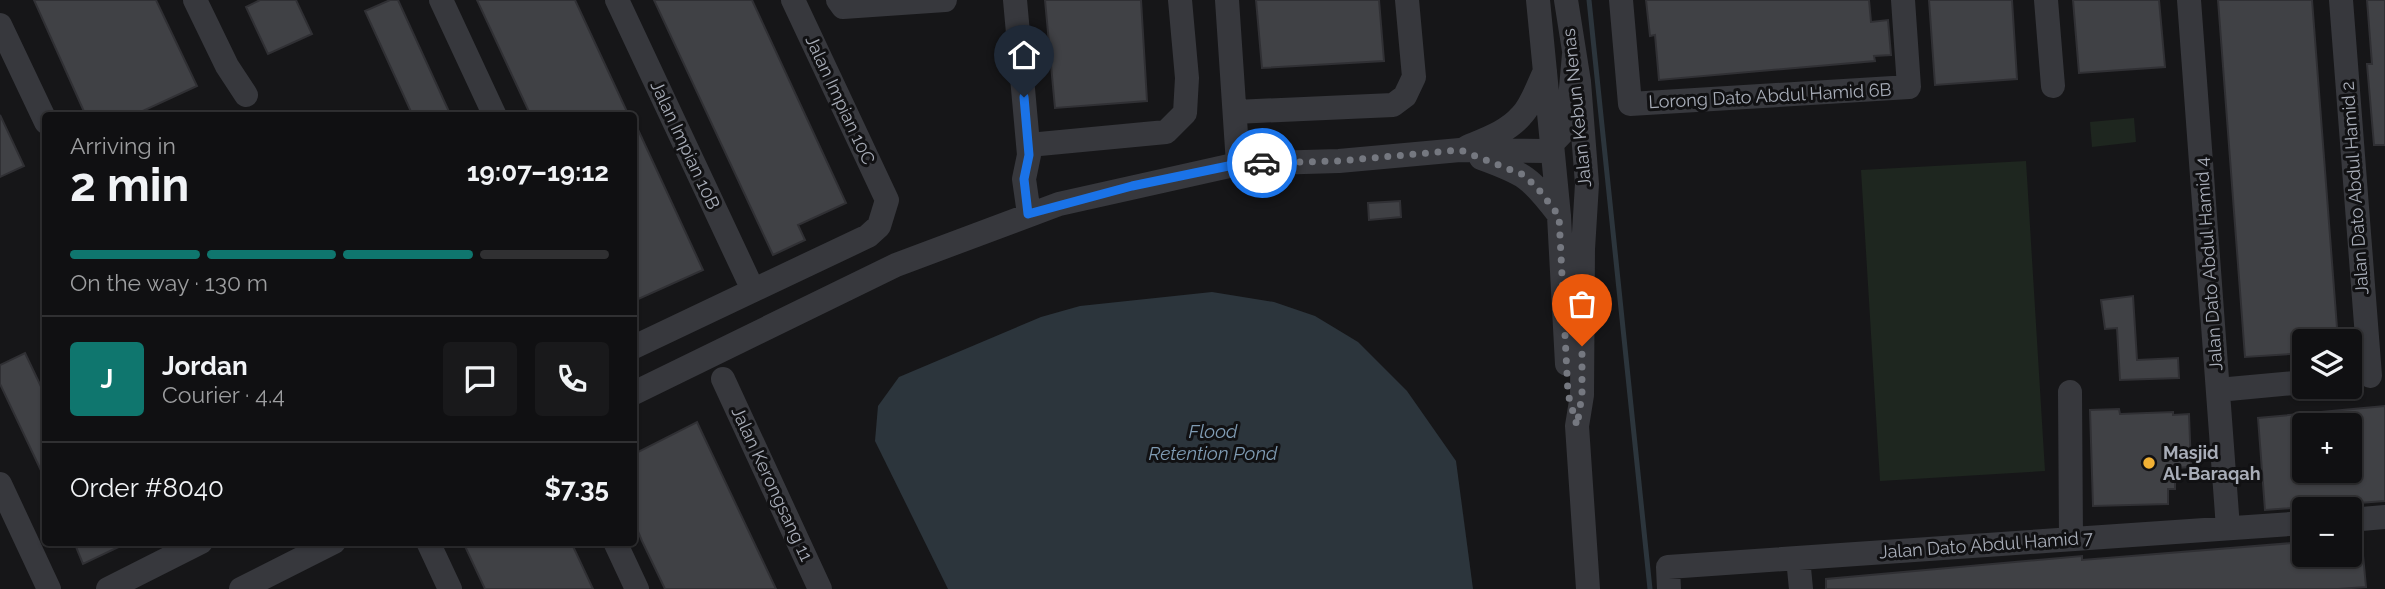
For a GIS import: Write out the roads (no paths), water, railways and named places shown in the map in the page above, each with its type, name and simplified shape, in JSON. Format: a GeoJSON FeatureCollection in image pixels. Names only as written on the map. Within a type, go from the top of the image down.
{"type":"FeatureCollection","features":[{"type":"Feature","properties":{"kind":"street"},"geometry":{"type":"LineString","coordinates":[[195,0],[227,66],[246,95]]}},
{"type":"Feature","properties":{"kind":"street"},"geometry":{"type":"LineString","coordinates":[[441,0],[493,112]]}},
{"type":"Feature","properties":{"kind":"street","name":"Jalan Impian 10B"},"geometry":{"type":"LineString","coordinates":[[617,0],[753,290]]}},
{"type":"Feature","properties":{"kind":"street","name":"Jalan Impian 10C"},"geometry":{"type":"LineString","coordinates":[[753,290],[869,236],[879,226],[887,200],[793,0]]}},
{"type":"Feature","properties":{"kind":"street"},"geometry":{"type":"LineString","coordinates":[[838,0],[843,6],[945,0]]}},
{"type":"Feature","properties":{"kind":"street"},"geometry":{"type":"LineString","coordinates":[[1015,0],[1029,150],[1040,178],[1036,212]]}},
{"type":"Feature","properties":{"kind":"street"},"geometry":{"type":"LineString","coordinates":[[1029,150],[1166,132],[1185,113],[1187,78],[1180,0]]}},
{"type":"Feature","properties":{"kind":"street"},"geometry":{"type":"LineString","coordinates":[[1227,0],[1238,164]]}},
{"type":"Feature","properties":{"kind":"street"},"geometry":{"type":"LineString","coordinates":[[1235,112],[1393,105],[1405,96],[1414,77],[1407,0]]}},
{"type":"Feature","properties":{"kind":"street","name":"Jalan Kebun Nenas"},"geometry":{"type":"LineString","coordinates":[[1538,0],[1559,216],[1568,394],[1577,426],[1588,589]]}},
{"type":"Feature","properties":{"kind":"street","name":"Jalan Kebun Nenas"},"geometry":{"type":"LineString","coordinates":[[1566,0],[1579,82],[1587,184],[1583,249],[1582,395],[1577,426]]}},
{"type":"Feature","properties":{"kind":"street","name":"Lorong Dato Abdul Hamid 6B"},"geometry":{"type":"LineString","coordinates":[[1621,0],[1630,104],[1909,88],[1903,0]]}},
{"type":"Feature","properties":{"kind":"street"},"geometry":{"type":"LineString","coordinates":[[2046,0],[2053,86]]}},
{"type":"Feature","properties":{"kind":"street","name":"Jalan Dato Abdul Hamid 4"},"geometry":{"type":"LineString","coordinates":[[2189,0],[2228,528]]}},
{"type":"Feature","properties":{"kind":"street","name":"Jalan Dato Abdul Hamid 2"},"geometry":{"type":"LineString","coordinates":[[2341,0],[2368,376]]}},
{"type":"Feature","properties":{"kind":"street"},"geometry":{"type":"LineString","coordinates":[[0,25],[42,114]]}},
{"type":"Feature","properties":{"kind":"street"},"geometry":{"type":"LineString","coordinates":[[637,392],[896,265],[1036,212],[1132,186],[1238,164],[1339,161],[1460,150],[1545,151],[1566,129],[1574,54]]}},
{"type":"Feature","properties":{"kind":"street"},"geometry":{"type":"LineString","coordinates":[[1460,150],[1512,125],[1524,114],[1545,71]]}},
{"type":"Feature","properties":{"kind":"street"},"geometry":{"type":"LineString","coordinates":[[1553,144],[1564,157],[1574,179],[1583,249]]}},
{"type":"Feature","properties":{"kind":"street"},"geometry":{"type":"LineString","coordinates":[[1460,150],[1524,175],[1559,216]]}},
{"type":"Feature","properties":{"kind":"street"},"geometry":{"type":"LineString","coordinates":[[637,346],[753,290]]}},
{"type":"Feature","properties":{"kind":"street","name":"Jalan Kerongsang 11"},"geometry":{"type":"LineString","coordinates":[[723,379],[820,589]]}},
{"type":"Feature","properties":{"kind":"street"},"geometry":{"type":"LineString","coordinates":[[2218,390],[2292,383]]}},
{"type":"Feature","properties":{"kind":"street"},"geometry":{"type":"LineString","coordinates":[[2070,392],[2071,539]]}},
{"type":"Feature","properties":{"kind":"street"},"geometry":{"type":"LineString","coordinates":[[0,484],[49,589]]}},
{"type":"Feature","properties":{"kind":"street"},"geometry":{"type":"LineString","coordinates":[[2362,519],[2385,517]]}},
{"type":"Feature","properties":{"kind":"street","name":"Jalan Dato Abdul Hamid 7"},"geometry":{"type":"LineString","coordinates":[[1669,578],[1798,558],[2292,524]]}},
{"type":"Feature","properties":{"kind":"street"},"geometry":{"type":"LineString","coordinates":[[108,589],[193,546]]}},
{"type":"Feature","properties":{"kind":"street"},"geometry":{"type":"LineString","coordinates":[[241,589],[326,546]]}},
{"type":"Feature","properties":{"kind":"street"},"geometry":{"type":"LineString","coordinates":[[431,546],[450,589]]}},
{"type":"Feature","properties":{"kind":"street"},"geometry":{"type":"LineString","coordinates":[[617,546],[637,589]]}},
{"type":"Feature","properties":{"kind":"street"},"geometry":{"type":"LineString","coordinates":[[1798,558],[1801,589]]}},
{"type":"Feature","properties":{"kind":"water","name":"Flood Retention Pond"},"geometry":{"type":"Polygon","coordinates":[[[1212,292],[1274,302],[1315,316],[1358,342],[1407,391],[1456,461],[1473,589],[948,589],[875,441],[878,406],[899,377],[1041,317],[1080,306],[1212,292]]]}},
{"type":"Feature","properties":{"kind":"waterway"},"geometry":{"type":"LineString","coordinates":[[1589,0],[1650,589]]}},
{"type":"Feature","properties":{"kind":"place","name":"Masjid Al-Baraqah"},"geometry":{"type":"Point","coordinates":[2149,463]}}]}
